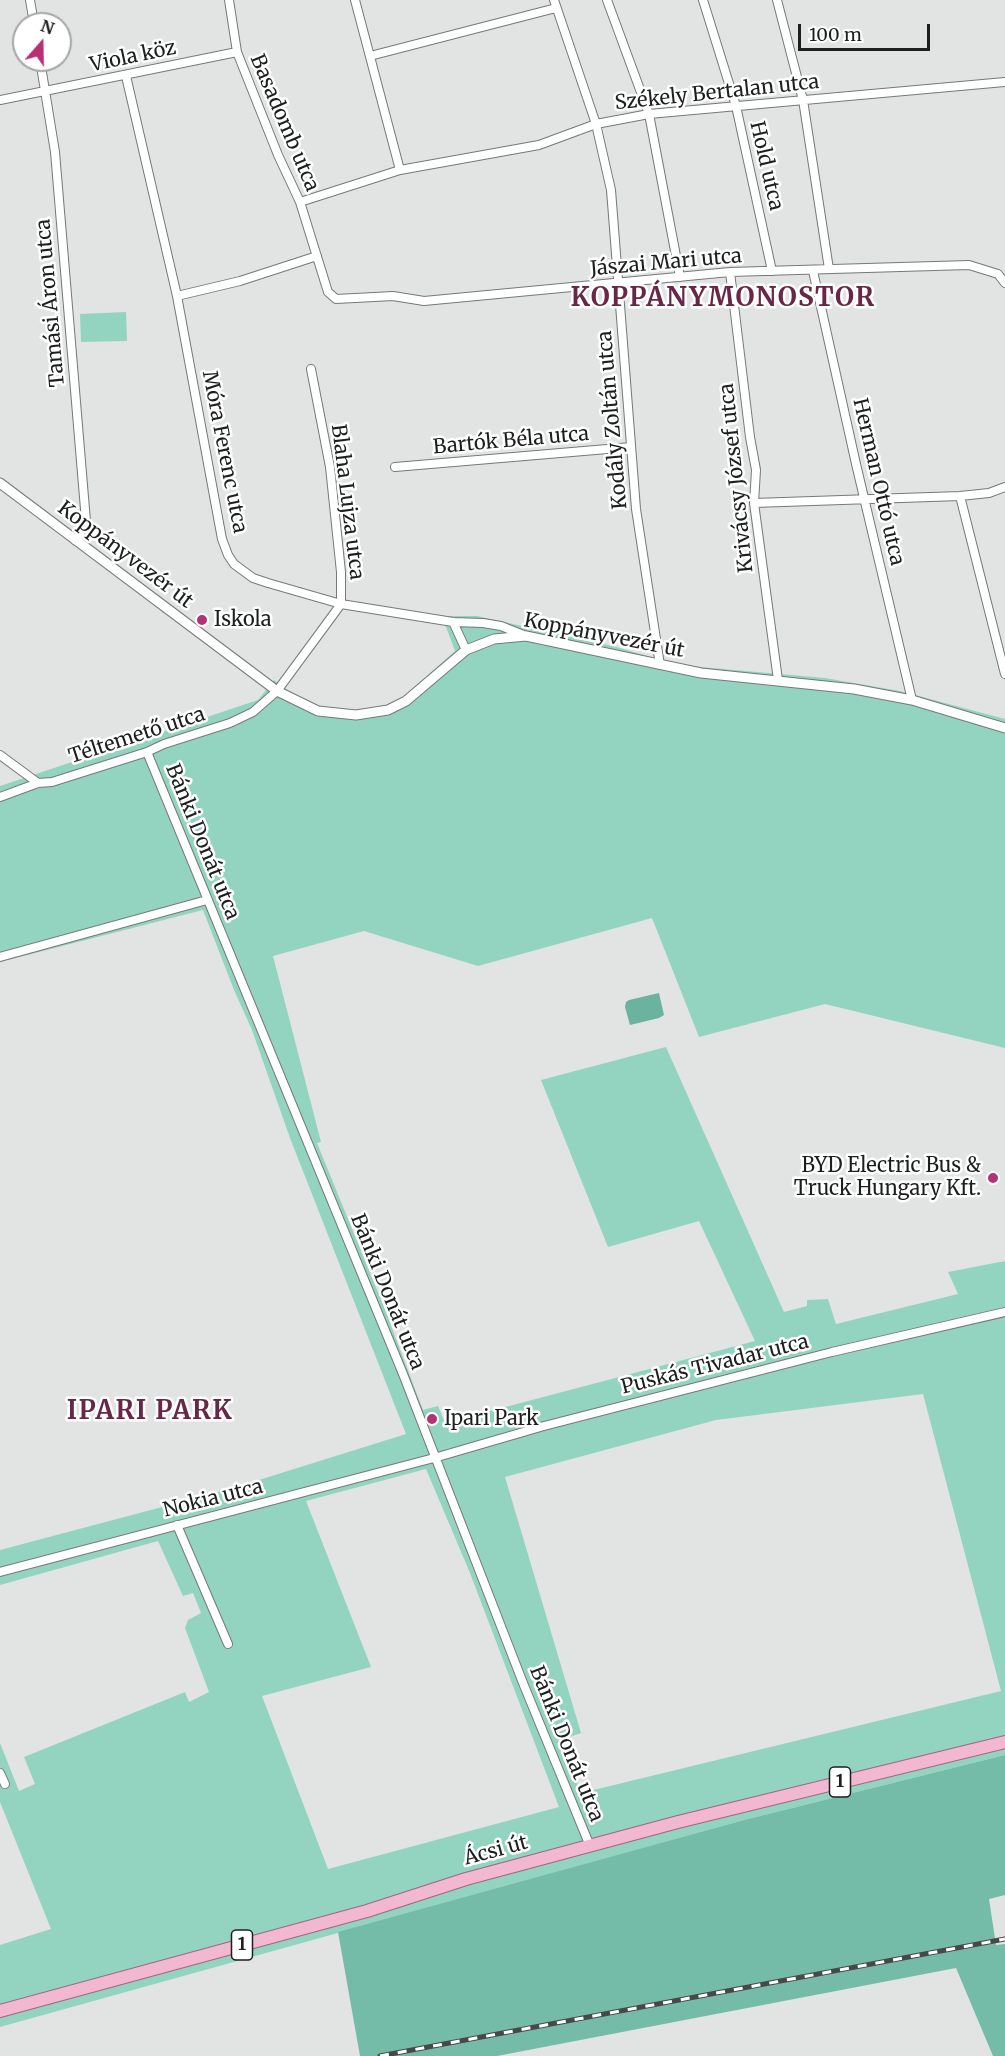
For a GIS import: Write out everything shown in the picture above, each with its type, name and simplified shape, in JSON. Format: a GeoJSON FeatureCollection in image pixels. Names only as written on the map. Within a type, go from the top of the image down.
{"type":"FeatureCollection","features":[{"type":"Feature","properties":{"kind":"main road","name":"Ácsi út"},"geometry":{"type":"LineString","coordinates":[[0,2012],[367,1911],[466,1879],[678,1822],[1005,1742]]}},
{"type":"Feature","properties":{"kind":"street","name":"Basadomb utca"},"geometry":{"type":"LineString","coordinates":[[229,0],[237,52],[278,155],[300,202],[317,256]]}},
{"type":"Feature","properties":{"kind":"street"},"geometry":{"type":"LineString","coordinates":[[355,0],[400,170]]}},
{"type":"Feature","properties":{"kind":"street"},"geometry":{"type":"LineString","coordinates":[[607,0],[649,114],[680,277]]}},
{"type":"Feature","properties":{"kind":"street","name":"Hold utca"},"geometry":{"type":"LineString","coordinates":[[703,0],[736,106],[772,271]]}},
{"type":"Feature","properties":{"kind":"street"},"geometry":{"type":"LineString","coordinates":[[777,0],[803,100],[829,269]]}},
{"type":"Feature","properties":{"kind":"street"},"geometry":{"type":"LineString","coordinates":[[370,56],[555,4]]}},
{"type":"Feature","properties":{"kind":"street","name":"Kodály Zoltán utca"},"geometry":{"type":"LineString","coordinates":[[555,4],[596,124],[611,190],[636,509],[660,665]]}},
{"type":"Feature","properties":{"kind":"street","name":"Viola köz"},"geometry":{"type":"LineString","coordinates":[[0,100],[237,52]]}},
{"type":"Feature","properties":{"kind":"street","name":"Tamási Áron utca"},"geometry":{"type":"LineString","coordinates":[[42,72],[55,152],[86,521],[76,541]]}},
{"type":"Feature","properties":{"kind":"street","name":"Móra Ferenc utca"},"geometry":{"type":"LineString","coordinates":[[126,76],[177,296],[222,539],[228,555],[241,571],[253,578],[341,604],[453,622],[466,621],[492,625],[526,636]]}},
{"type":"Feature","properties":{"kind":"street","name":"Székely Bertalan utca"},"geometry":{"type":"LineString","coordinates":[[300,202],[400,170],[539,146],[596,124],[649,114],[1005,82]]}},
{"type":"Feature","properties":{"kind":"street"},"geometry":{"type":"LineString","coordinates":[[177,296],[240,281],[317,256]]}},
{"type":"Feature","properties":{"kind":"street","name":"Jászai Mari utca"},"geometry":{"type":"LineString","coordinates":[[317,256],[328,292],[336,299],[393,296],[424,301],[730,272],[969,265],[998,274],[1005,283]]}},
{"type":"Feature","properties":{"kind":"street","name":"Herman Ottó utca"},"geometry":{"type":"LineString","coordinates":[[813,271],[848,432],[912,700]]}},
{"type":"Feature","properties":{"kind":"street","name":"Krivácsy József utca"},"geometry":{"type":"LineString","coordinates":[[730,272],[748,425],[756,470],[754,503],[778,680]]}},
{"type":"Feature","properties":{"kind":"street","name":"Blaha Lujza utca"},"geometry":{"type":"LineString","coordinates":[[276,691],[341,604],[341,572],[330,467],[310,369]]}},
{"type":"Feature","properties":{"kind":"street","name":"Bartók Béla utca"},"geometry":{"type":"LineString","coordinates":[[395,467],[631,447]]}},
{"type":"Feature","properties":{"kind":"street","name":"Koppányvezér út"},"geometry":{"type":"LineString","coordinates":[[0,483],[276,691],[298,703],[327,713],[365,715],[381,712],[406,701],[466,650],[494,639],[526,636],[701,673],[854,689],[912,700],[1005,728]]}},
{"type":"Feature","properties":{"kind":"street"},"geometry":{"type":"LineString","coordinates":[[754,503],[960,496],[989,493],[1005,487]]}},
{"type":"Feature","properties":{"kind":"street"},"geometry":{"type":"LineString","coordinates":[[960,496],[1005,674]]}},
{"type":"Feature","properties":{"kind":"street"},"geometry":{"type":"LineString","coordinates":[[453,622],[466,650]]}},
{"type":"Feature","properties":{"kind":"street","name":"Téltemető utca"},"geometry":{"type":"LineString","coordinates":[[0,797],[38,783],[52,782],[147,752],[243,717],[253,712],[276,691]]}},
{"type":"Feature","properties":{"kind":"street","name":"Bánki Donát utca"},"geometry":{"type":"LineString","coordinates":[[147,752],[364,1277],[523,1683],[590,1846]]}},
{"type":"Feature","properties":{"kind":"street"},"geometry":{"type":"LineString","coordinates":[[0,755],[38,783]]}},
{"type":"Feature","properties":{"kind":"street"},"geometry":{"type":"LineString","coordinates":[[0,957],[207,900]]}},
{"type":"Feature","properties":{"kind":"street","name":"Puskás Tivadar utca"},"geometry":{"type":"LineString","coordinates":[[434,1458],[544,1426],[832,1352],[1005,1312]]}},
{"type":"Feature","properties":{"kind":"street","name":"Nokia utca"},"geometry":{"type":"LineString","coordinates":[[0,1572],[434,1458]]}},
{"type":"Feature","properties":{"kind":"street"},"geometry":{"type":"LineString","coordinates":[[177,1525],[228,1644]]}},
{"type":"Feature","properties":{"kind":"street"},"geometry":{"type":"LineString","coordinates":[[0,1773],[5,1784]]}},
{"type":"Feature","properties":{"kind":"shaded area"},"geometry":{"type":"Polygon","coordinates":[[[126,312],[127,341],[81,342],[80,314],[126,312]]]}},
{"type":"Feature","properties":{"kind":"shaded area"},"geometry":{"type":"Polygon","coordinates":[[[442,616],[477,616],[613,646],[678,665],[825,678],[900,691],[1005,719],[1005,1048],[825,1004],[699,1037],[652,918],[478,966],[364,931],[273,956],[321,1142],[317,1143],[423,1410],[438,1406],[445,1423],[755,1341],[699,1221],[608,1247],[541,1080],[666,1047],[784,1312],[807,1306],[807,1300],[828,1299],[836,1324],[958,1294],[948,1272],[1005,1261],[1005,1755],[744,1820],[0,2027],[0,1945],[51,1929],[0,1802],[0,1743],[19,1791],[35,1784],[24,1757],[185,1692],[189,1702],[209,1692],[185,1628],[188,1620],[201,1613],[193,1593],[183,1596],[158,1541],[0,1585],[0,1550],[230,1489],[406,1434],[290,1138],[252,1030],[203,910],[0,962],[0,786],[258,700],[274,680],[303,701],[329,709],[360,711],[385,706],[403,697],[455,651],[442,616]],[[923,1394],[716,1420],[505,1477],[581,1733],[561,1740],[581,1793],[1001,1691],[923,1394]],[[426,1469],[306,1501],[371,1667],[262,1696],[328,1869],[559,1807],[470,1573],[426,1469]]]}},
{"type":"Feature","properties":{"kind":"shaded area"},"geometry":{"type":"Polygon","coordinates":[[[659,993],[664,1015],[630,1025],[625,1007],[626,1002],[659,993]]]}},
{"type":"Feature","properties":{"kind":"shaded area"},"geometry":{"type":"Polygon","coordinates":[[[1005,1755],[1005,1895],[989,1899],[996,1945],[1005,1944],[1005,2056],[993,2056],[956,1968],[497,2056],[360,2056],[338,1932],[744,1820],[1005,1755]]]}},
{"type":"Feature","properties":{"kind":"railway"},"geometry":{"type":"LineString","coordinates":[[380,2056],[1005,1939]]}},
{"type":"Feature","properties":{"kind":"place","name":"Iskola"},"geometry":{"type":"Point","coordinates":[202,620]}},
{"type":"Feature","properties":{"kind":"place","name":"BYD Electric Bus & Truck Hungary Kft."},"geometry":{"type":"Point","coordinates":[993,1178]}},
{"type":"Feature","properties":{"kind":"place","name":"Ipari Park"},"geometry":{"type":"Point","coordinates":[432,1419]}},
{"type":"Feature","properties":{"kind":"district","name":"KOPPÁNYMONOSTOR"},"geometry":{"type":"Point","coordinates":[723,299]}},
{"type":"Feature","properties":{"kind":"district","name":"IPARI PARK"},"geometry":{"type":"Point","coordinates":[150,1412]}}]}
